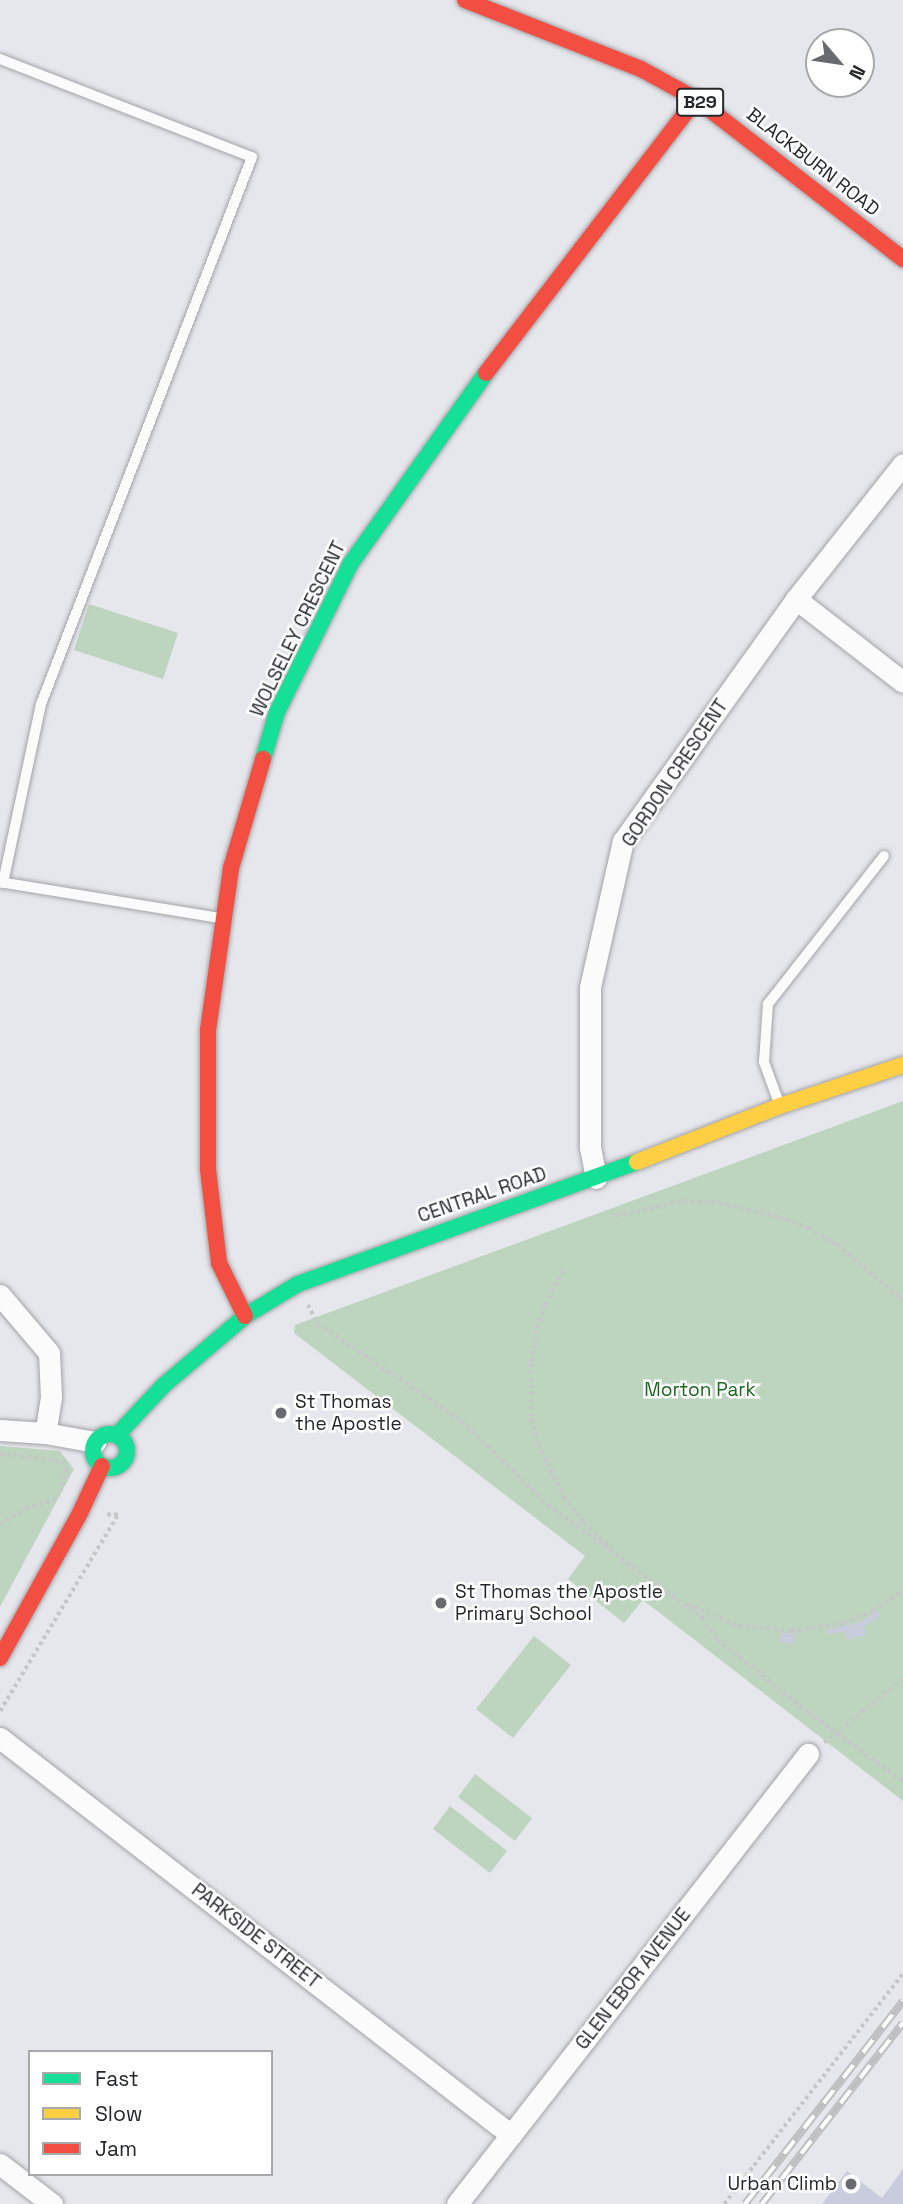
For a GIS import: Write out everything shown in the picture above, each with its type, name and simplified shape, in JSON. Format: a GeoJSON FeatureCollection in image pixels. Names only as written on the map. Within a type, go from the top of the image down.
{"type":"FeatureCollection","features":[{"type":"Feature","properties":{"kind":"street","name":"BLACKBURN ROAD"},"geometry":{"type":"LineString","coordinates":[[465,0],[641,69],[696,99],[903,259]]}},
{"type":"Feature","properties":{"kind":"street","name":"WOLSELEY CRESCENT"},"geometry":{"type":"LineString","coordinates":[[245,1316],[231,1293],[219,1264],[208,1170],[208,1030],[231,868],[277,712],[351,563],[465,400],[696,99]]}},
{"type":"Feature","properties":{"kind":"street","name":"GORDON CRESCENT"},"geometry":{"type":"LineString","coordinates":[[597,1178],[590,1148],[590,987],[623,841],[796,599],[903,464]]}},
{"type":"Feature","properties":{"kind":"street"},"geometry":{"type":"LineString","coordinates":[[796,599],[903,682]]}},
{"type":"Feature","properties":{"kind":"street","name":"CENTRAL ROAD"},"geometry":{"type":"LineString","coordinates":[[117,1435],[164,1385],[245,1316],[298,1284],[597,1178],[780,1106],[903,1065]]}},
{"type":"Feature","properties":{"kind":"street"},"geometry":{"type":"LineString","coordinates":[[0,1295],[49,1353],[51,1397],[45,1433]]}},
{"type":"Feature","properties":{"kind":"street"},"geometry":{"type":"LineString","coordinates":[[0,1430],[45,1433],[95,1442]]}},
{"type":"Feature","properties":{"kind":"street"},"geometry":{"type":"LineString","coordinates":[[105,1434],[117,1435],[127,1450],[124,1462],[114,1468],[102,1466],[93,1456],[95,1442],[105,1434]]}},
{"type":"Feature","properties":{"kind":"street"},"geometry":{"type":"LineString","coordinates":[[0,1658],[79,1516],[102,1466]]}},
{"type":"Feature","properties":{"kind":"street","name":"PARKSIDE STREET"},"geometry":{"type":"LineString","coordinates":[[0,1738],[511,2135]]}},
{"type":"Feature","properties":{"kind":"street","name":"GLEN EBOR AVENUE"},"geometry":{"type":"LineString","coordinates":[[457,2204],[808,1754]]}},
{"type":"Feature","properties":{"kind":"street"},"geometry":{"type":"LineString","coordinates":[[0,2164],[52,2204]]}},
{"type":"Feature","properties":{"kind":"lane"},"geometry":{"type":"LineString","coordinates":[[0,59],[252,156],[41,704],[2,882],[224,918]]}},
{"type":"Feature","properties":{"kind":"lane"},"geometry":{"type":"LineString","coordinates":[[780,1106],[764,1062],[768,1004],[884,856]]}},
{"type":"Feature","properties":{"kind":"path"},"geometry":{"type":"LineString","coordinates":[[616,1216],[684,1202],[720,1203],[779,1217],[809,1228],[837,1245],[903,1300]]}},
{"type":"Feature","properties":{"kind":"path"},"geometry":{"type":"LineString","coordinates":[[564,1271],[545,1305],[531,1364],[529,1391],[535,1432],[551,1475],[564,1497],[606,1544],[650,1579]]}},
{"type":"Feature","properties":{"kind":"path"},"geometry":{"type":"LineString","coordinates":[[298,1284],[318,1324],[462,1421],[548,1505],[704,1618],[718,1640],[838,1735],[903,1780]]}},
{"type":"Feature","properties":{"kind":"path"},"geometry":{"type":"LineString","coordinates":[[0,1524],[26,1509],[63,1497]]}},
{"type":"Feature","properties":{"kind":"path"},"geometry":{"type":"LineString","coordinates":[[674,1596],[739,1626],[791,1631],[819,1629],[844,1623],[873,1611],[903,1591]]}},
{"type":"Feature","properties":{"kind":"path"},"geometry":{"type":"LineString","coordinates":[[808,1754],[838,1735],[903,1678]]}},
{"type":"Feature","properties":{"kind":"path"},"geometry":{"type":"LineString","coordinates":[[724,2204],[903,1973]]}},
{"type":"Feature","properties":{"kind":"green space"},"geometry":{"type":"Polygon","coordinates":[[[89,604],[178,633],[163,679],[74,650],[89,604]]]}},
{"type":"Feature","properties":{"kind":"green space","name":"Morton Park"},"geometry":{"type":"Polygon","coordinates":[[[903,1101],[903,1801],[617,1580],[642,1601],[624,1623],[568,1579],[585,1556],[294,1333],[295,1325],[903,1101]]]}},
{"type":"Feature","properties":{"kind":"green space"},"geometry":{"type":"Polygon","coordinates":[[[0,1446],[60,1451],[74,1469],[0,1607],[0,1446]]]}},
{"type":"Feature","properties":{"kind":"green space"},"geometry":{"type":"Polygon","coordinates":[[[534,1636],[571,1665],[513,1738],[476,1709],[534,1636]]]}},
{"type":"Feature","properties":{"kind":"green space"},"geometry":{"type":"Polygon","coordinates":[[[475,1774],[532,1818],[515,1841],[458,1797],[475,1774]]]}},
{"type":"Feature","properties":{"kind":"green space"},"geometry":{"type":"Polygon","coordinates":[[[450,1806],[507,1851],[490,1873],[433,1829],[450,1806]]]}},
{"type":"Feature","properties":{"kind":"building"},"geometry":{"type":"Polygon","coordinates":[[[879,1611],[881,1615],[864,1626],[866,1635],[847,1640],[845,1631],[827,1634],[827,1630],[861,1622],[879,1611]]]}},
{"type":"Feature","properties":{"kind":"building"},"geometry":{"type":"Polygon","coordinates":[[[781,1632],[795,1634],[793,1644],[779,1642],[781,1632]]]}},
{"type":"Feature","properties":{"kind":"building","name":"Urban Climb"},"geometry":{"type":"Polygon","coordinates":[[[903,2169],[903,2204],[822,2204],[847,2171],[882,2198],[903,2169]]]}},
{"type":"Feature","properties":{"kind":"railway"},"geometry":{"type":"LineString","coordinates":[[745,2204],[903,2001]]}},
{"type":"Feature","properties":{"kind":"railway"},"geometry":{"type":"LineString","coordinates":[[762,2204],[903,2023]]}},
{"type":"Feature","properties":{"kind":"traffic: fast"},"geometry":{"type":"LineString","coordinates":[[263,759],[277,712],[351,563],[486,373]]}},
{"type":"Feature","properties":{"kind":"traffic: fast"},"geometry":{"type":"LineString","coordinates":[[117,1435],[164,1385],[245,1316],[298,1284],[637,1162]]}},
{"type":"Feature","properties":{"kind":"traffic: fast"},"geometry":{"type":"LineString","coordinates":[[110,1434],[122,1439],[127,1451],[122,1463],[110,1468],[98,1463],[93,1451],[98,1439],[110,1434]]}},
{"type":"Feature","properties":{"kind":"traffic: slow"},"geometry":{"type":"LineString","coordinates":[[637,1162],[780,1106],[903,1065]]}},
{"type":"Feature","properties":{"kind":"traffic: jam"},"geometry":{"type":"LineString","coordinates":[[465,0],[641,69],[696,99],[903,259]]}},
{"type":"Feature","properties":{"kind":"traffic: jam"},"geometry":{"type":"LineString","coordinates":[[486,373],[696,99]]}},
{"type":"Feature","properties":{"kind":"traffic: jam"},"geometry":{"type":"LineString","coordinates":[[245,1316],[219,1263],[208,1170],[208,1030],[231,868],[263,759]]}},
{"type":"Feature","properties":{"kind":"traffic: jam"},"geometry":{"type":"LineString","coordinates":[[0,1658],[79,1515],[102,1466]]}},
{"type":"Feature","properties":{"kind":"place","name":"St Thomas the Apostle"},"geometry":{"type":"Point","coordinates":[281,1413]}},
{"type":"Feature","properties":{"kind":"place","name":"St Thomas the Apostle Primary School"},"geometry":{"type":"Point","coordinates":[441,1603]}},
{"type":"Feature","properties":{"kind":"place","name":"Urban Climb"},"geometry":{"type":"Point","coordinates":[851,2184]}}]}
